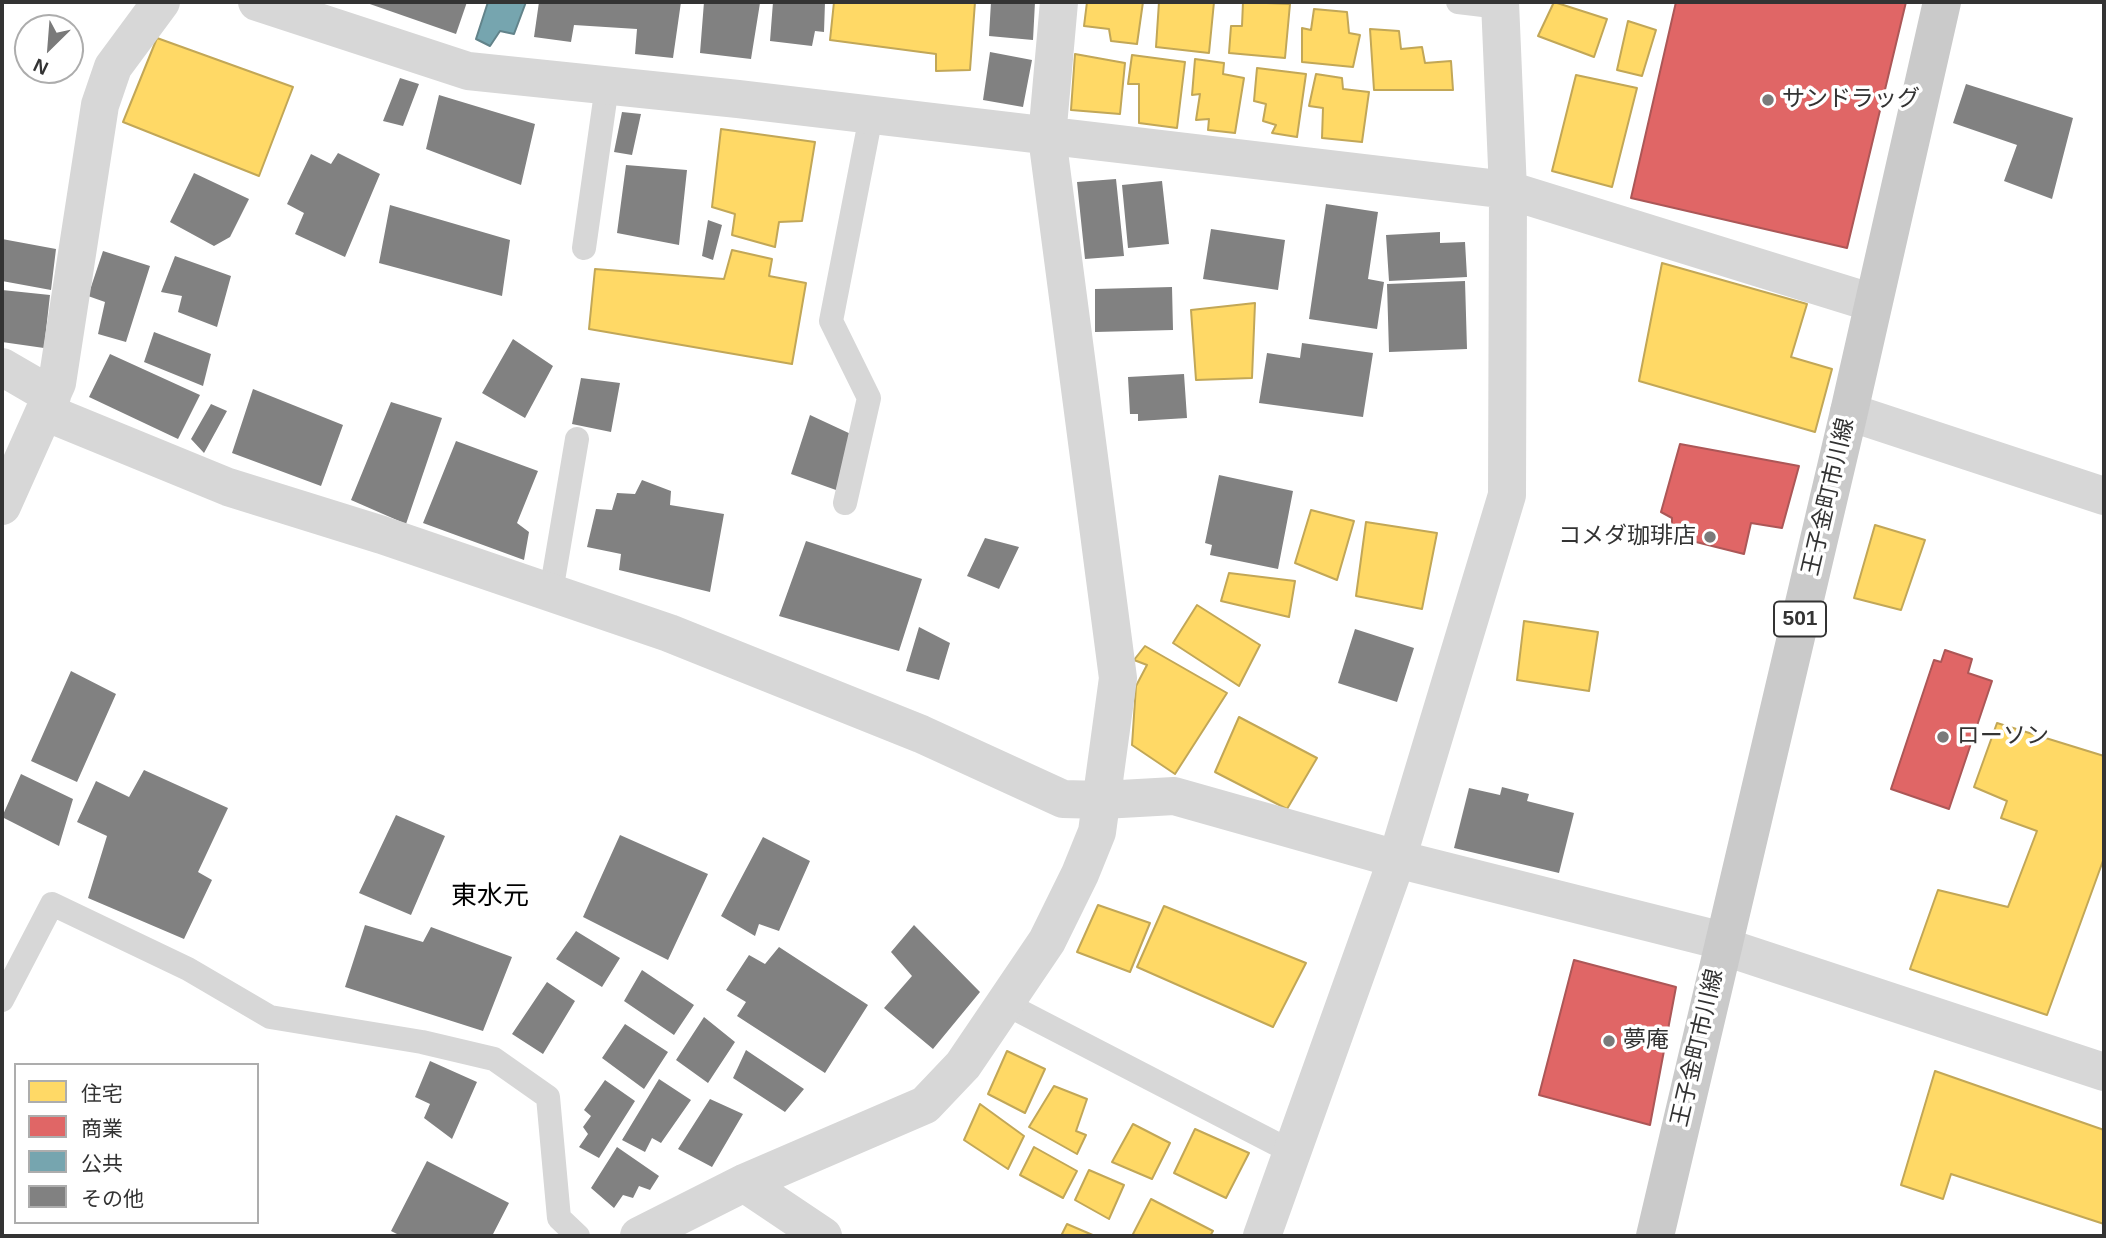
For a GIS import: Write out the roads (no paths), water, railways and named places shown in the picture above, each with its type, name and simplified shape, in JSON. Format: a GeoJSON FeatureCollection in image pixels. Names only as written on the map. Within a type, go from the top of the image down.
{"type":"FeatureCollection","features":[{"type":"Feature","properties":{"kind":"main road","name":"王子金町市川線"},"geometry":{"type":"LineString","coordinates":[[1655,1236],[1849,412],[1942,2]]}},
{"type":"Feature","properties":{"kind":"street"},"geometry":{"type":"LineString","coordinates":[[2,506],[57,383],[100,104],[113,67],[161,2]]}},
{"type":"Feature","properties":{"kind":"street"},"geometry":{"type":"LineString","coordinates":[[257,2],[468,71],[738,99],[1508,190],[1873,303]]}},
{"type":"Feature","properties":{"kind":"street"},"geometry":{"type":"LineString","coordinates":[[639,1236],[744,1183],[925,1105],[963,1065],[1047,941],[1097,832],[1118,678],[1047,137],[1059,2]]}},
{"type":"Feature","properties":{"kind":"street"},"geometry":{"type":"LineString","coordinates":[[1262,1236],[1397,859],[1507,495],[1508,190],[1500,4]]}},
{"type":"Feature","properties":{"kind":"street"},"geometry":{"type":"LineString","coordinates":[[2,367],[49,404],[228,487],[382,535],[669,633],[921,734],[1063,799],[1174,796],[1397,859],[1723,943],[2104,1072]]}},
{"type":"Feature","properties":{"kind":"street"},"geometry":{"type":"LineString","coordinates":[[1849,412],[2104,496]]}},
{"type":"Feature","properties":{"kind":"street"},"geometry":{"type":"LineString","coordinates":[[744,1183],[823,1236]]}},
{"type":"Feature","properties":{"kind":"lane"},"geometry":{"type":"LineString","coordinates":[[1458,2],[1500,4]]}},
{"type":"Feature","properties":{"kind":"lane"},"geometry":{"type":"LineString","coordinates":[[584,248],[607,86]]}},
{"type":"Feature","properties":{"kind":"lane"},"geometry":{"type":"LineString","coordinates":[[845,503],[869,398],[831,321],[871,116]]}},
{"type":"Feature","properties":{"kind":"lane"},"geometry":{"type":"LineString","coordinates":[[551,592],[577,439]]}},
{"type":"Feature","properties":{"kind":"lane"},"geometry":{"type":"LineString","coordinates":[[2,1000],[52,904],[188,969],[270,1017],[422,1042],[494,1059],[548,1097],[559,1218],[578,1236]]}},
{"type":"Feature","properties":{"kind":"lane"},"geometry":{"type":"LineString","coordinates":[[1006,1004],[1292,1152]]}},
{"type":"Feature","properties":{"kind":"place","name":"サンドラッグ"},"geometry":{"type":"Point","coordinates":[1768,100]}},
{"type":"Feature","properties":{"kind":"place","name":"コメダ珈琲店"},"geometry":{"type":"Point","coordinates":[1710,537]}},
{"type":"Feature","properties":{"kind":"place","name":"ローソン"},"geometry":{"type":"Point","coordinates":[1943,737]}},
{"type":"Feature","properties":{"kind":"place","name":"夢庵"},"geometry":{"type":"Point","coordinates":[1609,1041]}},
{"type":"Feature","properties":{"kind":"district","name":"東水元"},"geometry":{"type":"Point","coordinates":[490,897]}}]}
